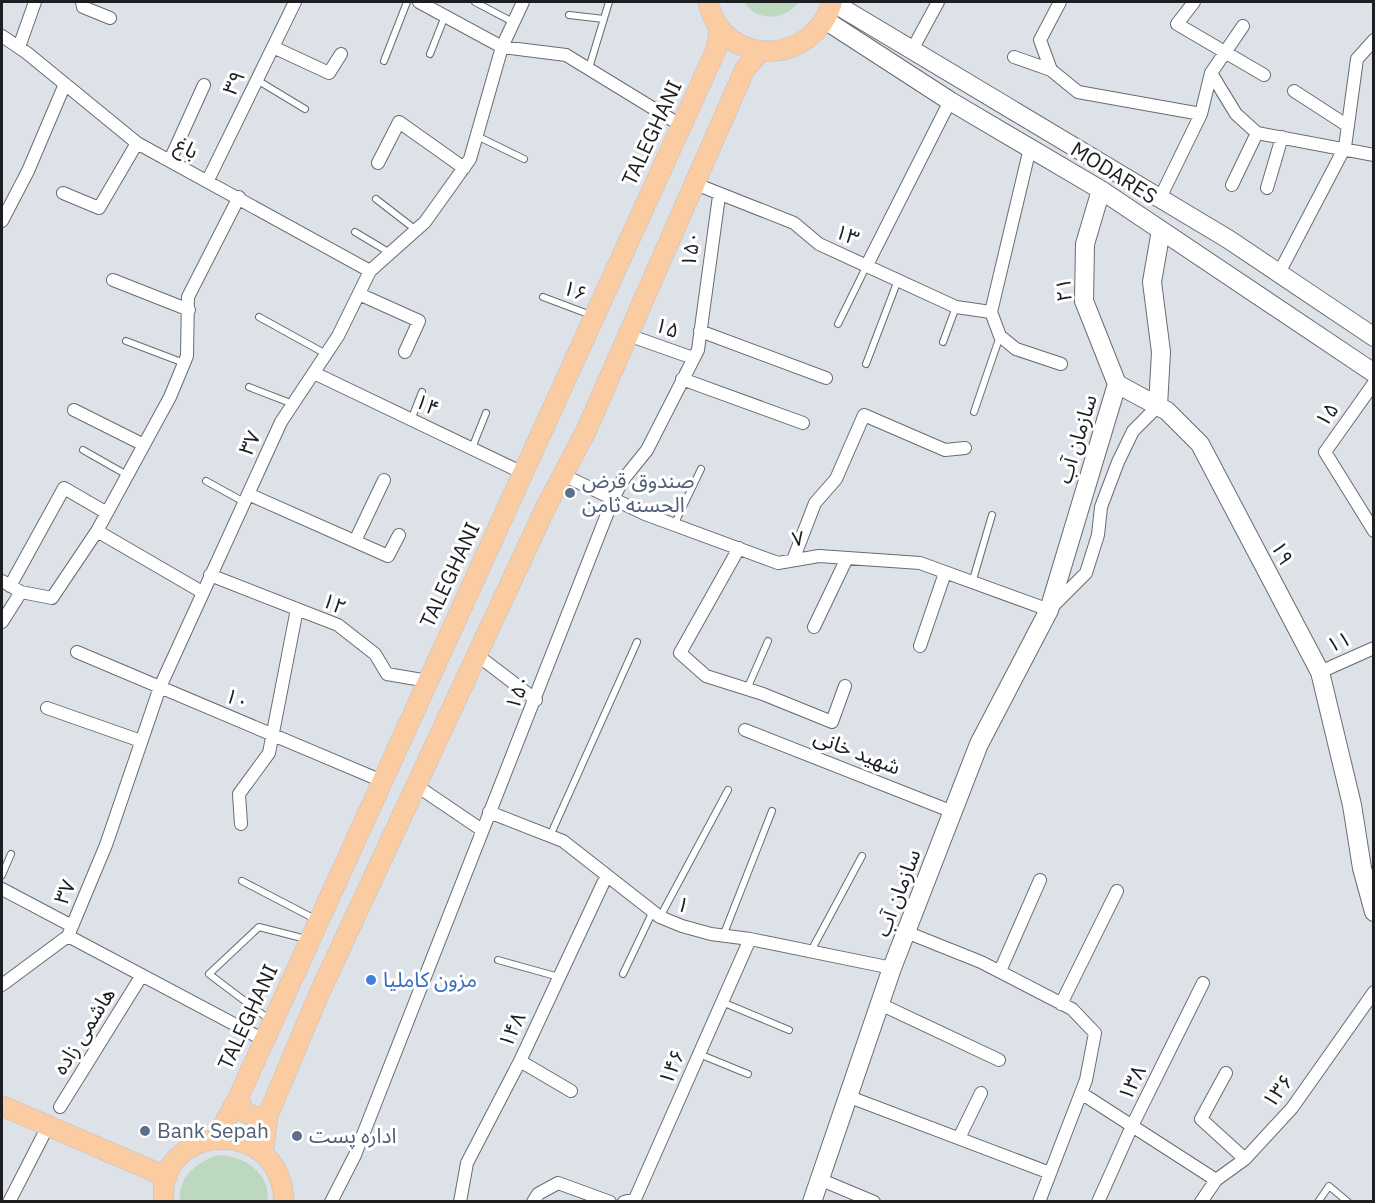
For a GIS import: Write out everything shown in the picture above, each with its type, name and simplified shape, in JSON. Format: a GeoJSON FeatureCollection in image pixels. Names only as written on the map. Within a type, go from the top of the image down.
{"type":"FeatureCollection","features":[{"type":"Feature","properties":{"kind":"main road"},"geometry":{"type":"LineString","coordinates":[[708,2],[720,28],[731,39],[761,51],[780,51],[798,45],[813,35],[825,20],[832,2]]}},
{"type":"Feature","properties":{"kind":"main road","name":"TALEGHANI"},"geometry":{"type":"LineString","coordinates":[[216,1138],[238,1098],[682,126],[716,50],[720,28]]}},
{"type":"Feature","properties":{"kind":"main road"},"geometry":{"type":"LineString","coordinates":[[263,1152],[268,1115],[320,994],[477,655],[586,431],[745,69],[761,51]]}},
{"type":"Feature","properties":{"kind":"main road"},"geometry":{"type":"LineString","coordinates":[[238,1098],[244,1112],[255,1117],[268,1115]]}},
{"type":"Feature","properties":{"kind":"main road"},"geometry":{"type":"LineString","coordinates":[[2,1106],[167,1177]]}},
{"type":"Feature","properties":{"kind":"main road"},"geometry":{"type":"LineString","coordinates":[[164,1202],[167,1177],[175,1162],[200,1142],[216,1138],[233,1138],[249,1143],[263,1152],[279,1174],[284,1201]]}},
{"type":"Feature","properties":{"kind":"street"},"geometry":{"type":"LineString","coordinates":[[19,47],[35,2]]}},
{"type":"Feature","properties":{"kind":"street"},"geometry":{"type":"LineString","coordinates":[[82,2],[83,7],[110,18]]}},
{"type":"Feature","properties":{"kind":"street","name":"۳۹"},"geometry":{"type":"LineString","coordinates":[[208,180],[295,2]]}},
{"type":"Feature","properties":{"kind":"street"},"geometry":{"type":"LineString","coordinates":[[419,2],[502,47],[566,55],[682,126]]}},
{"type":"Feature","properties":{"kind":"street","name":"۳۷"},"geometry":{"type":"LineString","coordinates":[[70,931],[106,845],[160,687],[281,422],[326,355],[370,271],[425,222],[470,159],[502,47],[523,2]]}},
{"type":"Feature","properties":{"kind":"street","name":"MODARES"},"geometry":{"type":"LineString","coordinates":[[832,2],[1228,238],[1374,337]]}},
{"type":"Feature","properties":{"kind":"street"},"geometry":{"type":"LineString","coordinates":[[912,50],[938,2]]}},
{"type":"Feature","properties":{"kind":"street"},"geometry":{"type":"LineString","coordinates":[[1051,70],[1040,40],[1060,2]]}},
{"type":"Feature","properties":{"kind":"street"},"geometry":{"type":"LineString","coordinates":[[1194,2],[1178,24],[1264,75]]}},
{"type":"Feature","properties":{"kind":"street","name":"MODARES"},"geometry":{"type":"LineString","coordinates":[[825,20],[950,100],[1101,190],[1374,373]]}},
{"type":"Feature","properties":{"kind":"street"},"geometry":{"type":"LineString","coordinates":[[1160,198],[1201,114],[1211,73],[1243,26]]}},
{"type":"Feature","properties":{"kind":"street","name":"باغ"},"geometry":{"type":"LineString","coordinates":[[2,36],[19,47],[137,143],[370,271]]}},
{"type":"Feature","properties":{"kind":"street"},"geometry":{"type":"LineString","coordinates":[[1279,273],[1345,147],[1357,59],[1374,40]]}},
{"type":"Feature","properties":{"kind":"street"},"geometry":{"type":"LineString","coordinates":[[273,47],[329,73],[341,54]]}},
{"type":"Feature","properties":{"kind":"street"},"geometry":{"type":"LineString","coordinates":[[1014,57],[1051,70],[1078,92],[1201,114]]}},
{"type":"Feature","properties":{"kind":"street"},"geometry":{"type":"LineString","coordinates":[[1211,73],[1236,114],[1257,133],[1374,154]]}},
{"type":"Feature","properties":{"kind":"street"},"geometry":{"type":"LineString","coordinates":[[2,221],[7,200],[65,84]]}},
{"type":"Feature","properties":{"kind":"street"},"geometry":{"type":"LineString","coordinates":[[170,160],[204,85]]}},
{"type":"Feature","properties":{"kind":"street"},"geometry":{"type":"LineString","coordinates":[[1294,91],[1348,126]]}},
{"type":"Feature","properties":{"kind":"street"},"geometry":{"type":"LineString","coordinates":[[867,265],[950,100]]}},
{"type":"Feature","properties":{"kind":"street"},"geometry":{"type":"LineString","coordinates":[[378,164],[399,122],[464,168]]}},
{"type":"Feature","properties":{"kind":"street"},"geometry":{"type":"LineString","coordinates":[[1232,185],[1257,133]]}},
{"type":"Feature","properties":{"kind":"street"},"geometry":{"type":"LineString","coordinates":[[1267,188],[1281,137]]}},
{"type":"Feature","properties":{"kind":"street"},"geometry":{"type":"LineString","coordinates":[[63,192],[99,208],[137,143]]}},
{"type":"Feature","properties":{"kind":"street"},"geometry":{"type":"LineString","coordinates":[[1030,148],[991,312],[1000,336],[1016,349],[1062,364]]}},
{"type":"Feature","properties":{"kind":"street","name":"۱۳"},"geometry":{"type":"LineString","coordinates":[[693,183],[719,196],[795,223],[819,244],[956,307],[991,312]]}},
{"type":"Feature","properties":{"kind":"street","name":"۲۱"},"geometry":{"type":"LineString","coordinates":[[1101,190],[1085,244],[1084,301],[1117,384]]}},
{"type":"Feature","properties":{"kind":"street","name":"۱۵۰"},"geometry":{"type":"LineString","coordinates":[[331,1202],[355,1155],[489,812],[536,700],[613,499],[622,481],[647,450],[698,350],[719,196]]}},
{"type":"Feature","properties":{"kind":"street"},"geometry":{"type":"LineString","coordinates":[[11,586],[52,598],[97,531],[170,397],[187,356],[188,297],[239,197]]}},
{"type":"Feature","properties":{"kind":"street"},"geometry":{"type":"LineString","coordinates":[[1158,406],[1161,352],[1152,282],[1161,230]]}},
{"type":"Feature","properties":{"kind":"street"},"geometry":{"type":"LineString","coordinates":[[113,280],[189,310]]}},
{"type":"Feature","properties":{"kind":"street"},"geometry":{"type":"LineString","coordinates":[[359,294],[419,321],[405,352]]}},
{"type":"Feature","properties":{"kind":"street"},"geometry":{"type":"LineString","coordinates":[[700,331],[826,378]]}},
{"type":"Feature","properties":{"kind":"street","name":"۱۵"},"geometry":{"type":"LineString","coordinates":[[628,335],[693,358]]}},
{"type":"Feature","properties":{"kind":"street","name":"۱۴"},"geometry":{"type":"LineString","coordinates":[[314,373],[523,473]]}},
{"type":"Feature","properties":{"kind":"street"},"geometry":{"type":"LineString","coordinates":[[682,379],[803,423]]}},
{"type":"Feature","properties":{"kind":"street","name":"۱۵"},"geometry":{"type":"LineString","coordinates":[[1374,383],[1325,452],[1374,531]]}},
{"type":"Feature","properties":{"kind":"street","name":"۱۹"},"geometry":{"type":"LineString","coordinates":[[1117,384],[1167,411],[1200,444],[1320,672],[1352,805],[1362,868],[1374,912]]}},
{"type":"Feature","properties":{"kind":"street","name":"سازمان آب"},"geometry":{"type":"LineString","coordinates":[[812,1202],[892,969],[979,744],[1049,610],[1117,384]]}},
{"type":"Feature","properties":{"kind":"street","name":"سازمان آب"},"geometry":{"type":"LineString","coordinates":[[1049,610],[1086,573],[1098,535],[1101,507],[1118,462],[1132,431],[1158,406]]}},
{"type":"Feature","properties":{"kind":"street"},"geometry":{"type":"LineString","coordinates":[[74,410],[144,445]]}},
{"type":"Feature","properties":{"kind":"street"},"geometry":{"type":"LineString","coordinates":[[793,560],[815,503],[836,479],[864,415],[945,450],[965,448]]}},
{"type":"Feature","properties":{"kind":"street","name":"۷"},"geometry":{"type":"LineString","coordinates":[[563,475],[674,525],[778,563],[819,556],[920,563],[1049,610]]}},
{"type":"Feature","properties":{"kind":"street"},"geometry":{"type":"LineString","coordinates":[[355,541],[384,480]]}},
{"type":"Feature","properties":{"kind":"street"},"geometry":{"type":"LineString","coordinates":[[2,622],[11,586],[64,488],[107,513]]}},
{"type":"Feature","properties":{"kind":"street"},"geometry":{"type":"LineString","coordinates":[[246,498],[388,556],[399,535]]}},
{"type":"Feature","properties":{"kind":"street"},"geometry":{"type":"LineString","coordinates":[[97,531],[202,592]]}},
{"type":"Feature","properties":{"kind":"street"},"geometry":{"type":"LineString","coordinates":[[739,548],[681,653],[706,676],[747,689],[832,722],[845,686]]}},
{"type":"Feature","properties":{"kind":"street"},"geometry":{"type":"LineString","coordinates":[[814,627],[847,558]]}},
{"type":"Feature","properties":{"kind":"street"},"geometry":{"type":"LineString","coordinates":[[920,646],[945,573]]}},
{"type":"Feature","properties":{"kind":"street","name":"۱۲"},"geometry":{"type":"LineString","coordinates":[[210,575],[338,625],[375,654],[387,674],[428,681]]}},
{"type":"Feature","properties":{"kind":"street"},"geometry":{"type":"LineString","coordinates":[[241,824],[239,794],[269,753],[297,609]]}},
{"type":"Feature","properties":{"kind":"street","name":"۱۱"},"geometry":{"type":"LineString","coordinates":[[1320,672],[1374,648]]}},
{"type":"Feature","properties":{"kind":"street","name":"۱۰"},"geometry":{"type":"LineString","coordinates":[[77,652],[382,781]]}},
{"type":"Feature","properties":{"kind":"street"},"geometry":{"type":"LineString","coordinates":[[477,655],[536,700]]}},
{"type":"Feature","properties":{"kind":"street"},"geometry":{"type":"LineString","coordinates":[[47,708],[141,741]]}},
{"type":"Feature","properties":{"kind":"street","name":"شهید خانی"},"geometry":{"type":"LineString","coordinates":[[745,730],[953,812]]}},
{"type":"Feature","properties":{"kind":"street"},"geometry":{"type":"LineString","coordinates":[[417,786],[482,830]]}},
{"type":"Feature","properties":{"kind":"street","name":"۱"},"geometry":{"type":"LineString","coordinates":[[489,812],[563,841],[606,877],[657,914],[723,936],[750,939],[892,969]]}},
{"type":"Feature","properties":{"kind":"street","name":"۱۴۸"},"geometry":{"type":"LineString","coordinates":[[460,1202],[468,1163],[520,1061],[606,877]]}},
{"type":"Feature","properties":{"kind":"street"},"geometry":{"type":"LineString","coordinates":[[1000,971],[1040,880]]}},
{"type":"Feature","properties":{"kind":"street"},"geometry":{"type":"LineString","coordinates":[[2,889],[141,975],[264,1040]]}},
{"type":"Feature","properties":{"kind":"street"},"geometry":{"type":"LineString","coordinates":[[1061,1004],[1117,891]]}},
{"type":"Feature","properties":{"kind":"street"},"geometry":{"type":"LineString","coordinates":[[2,985],[70,931]]}},
{"type":"Feature","properties":{"kind":"street"},"geometry":{"type":"LineString","coordinates":[[906,932],[1000,971],[1072,1009],[1095,1033],[1081,1093],[1039,1202]]}},
{"type":"Feature","properties":{"kind":"street","name":"۱۴۶"},"geometry":{"type":"LineString","coordinates":[[624,1202],[636,1199],[750,939]]}},
{"type":"Feature","properties":{"kind":"street","name":"هاشمی زاده"},"geometry":{"type":"LineString","coordinates":[[60,1107],[141,975]]}},
{"type":"Feature","properties":{"kind":"street","name":"۱۳۸"},"geometry":{"type":"LineString","coordinates":[[1098,1202],[1132,1126],[1203,983]]}},
{"type":"Feature","properties":{"kind":"street","name":"۱۳۶"},"geometry":{"type":"LineString","coordinates":[[1201,1202],[1216,1180],[1245,1159],[1292,1108],[1374,992]]}},
{"type":"Feature","properties":{"kind":"street"},"geometry":{"type":"LineString","coordinates":[[880,1004],[999,1060]]}},
{"type":"Feature","properties":{"kind":"street"},"geometry":{"type":"LineString","coordinates":[[520,1061],[571,1091]]}},
{"type":"Feature","properties":{"kind":"street"},"geometry":{"type":"LineString","coordinates":[[1226,1073],[1201,1119],[1245,1159]]}},
{"type":"Feature","properties":{"kind":"street"},"geometry":{"type":"LineString","coordinates":[[959,1138],[981,1093]]}},
{"type":"Feature","properties":{"kind":"street"},"geometry":{"type":"LineString","coordinates":[[1081,1093],[1216,1180]]}},
{"type":"Feature","properties":{"kind":"street"},"geometry":{"type":"LineString","coordinates":[[847,1096],[1050,1173]]}},
{"type":"Feature","properties":{"kind":"street"},"geometry":{"type":"LineString","coordinates":[[9,1202],[48,1126]]}},
{"type":"Feature","properties":{"kind":"street"},"geometry":{"type":"LineString","coordinates":[[819,1179],[874,1202]]}},
{"type":"Feature","properties":{"kind":"street"},"geometry":{"type":"LineString","coordinates":[[533,1202],[538,1194],[558,1183],[610,1202]]}},
{"type":"Feature","properties":{"kind":"lane"},"geometry":{"type":"LineString","coordinates":[[384,61],[407,2]]}},
{"type":"Feature","properties":{"kind":"lane"},"geometry":{"type":"LineString","coordinates":[[475,2],[513,22]]}},
{"type":"Feature","properties":{"kind":"lane"},"geometry":{"type":"LineString","coordinates":[[589,69],[609,2]]}},
{"type":"Feature","properties":{"kind":"lane"},"geometry":{"type":"LineString","coordinates":[[569,15],[604,19]]}},
{"type":"Feature","properties":{"kind":"lane"},"geometry":{"type":"LineString","coordinates":[[430,54],[445,16]]}},
{"type":"Feature","properties":{"kind":"lane"},"geometry":{"type":"LineString","coordinates":[[257,80],[304,109]]}},
{"type":"Feature","properties":{"kind":"lane"},"geometry":{"type":"LineString","coordinates":[[477,136],[524,159]]}},
{"type":"Feature","properties":{"kind":"lane"},"geometry":{"type":"LineString","coordinates":[[376,199],[416,230]]}},
{"type":"Feature","properties":{"kind":"lane"},"geometry":{"type":"LineString","coordinates":[[355,231],[390,253]]}},
{"type":"Feature","properties":{"kind":"lane"},"geometry":{"type":"LineString","coordinates":[[838,324],[867,265]]}},
{"type":"Feature","properties":{"kind":"lane"},"geometry":{"type":"LineString","coordinates":[[866,364],[898,280]]}},
{"type":"Feature","properties":{"kind":"lane","name":"۱۶"},"geometry":{"type":"LineString","coordinates":[[543,297],[595,316]]}},
{"type":"Feature","properties":{"kind":"lane"},"geometry":{"type":"LineString","coordinates":[[943,342],[956,307]]}},
{"type":"Feature","properties":{"kind":"lane"},"geometry":{"type":"LineString","coordinates":[[259,317],[326,355]]}},
{"type":"Feature","properties":{"kind":"lane"},"geometry":{"type":"LineString","coordinates":[[974,412],[1000,336]]}},
{"type":"Feature","properties":{"kind":"lane"},"geometry":{"type":"LineString","coordinates":[[126,341],[184,363]]}},
{"type":"Feature","properties":{"kind":"lane"},"geometry":{"type":"LineString","coordinates":[[249,387],[293,405]]}},
{"type":"Feature","properties":{"kind":"lane"},"geometry":{"type":"LineString","coordinates":[[411,420],[422,393]]}},
{"type":"Feature","properties":{"kind":"lane"},"geometry":{"type":"LineString","coordinates":[[472,449],[486,412]]}},
{"type":"Feature","properties":{"kind":"lane"},"geometry":{"type":"LineString","coordinates":[[83,450],[127,475]]}},
{"type":"Feature","properties":{"kind":"lane"},"geometry":{"type":"LineString","coordinates":[[674,525],[701,469]]}},
{"type":"Feature","properties":{"kind":"lane"},"geometry":{"type":"LineString","coordinates":[[206,482],[246,498]]}},
{"type":"Feature","properties":{"kind":"lane"},"geometry":{"type":"LineString","coordinates":[[972,583],[992,514]]}},
{"type":"Feature","properties":{"kind":"lane"},"geometry":{"type":"LineString","coordinates":[[747,689],[768,641]]}},
{"type":"Feature","properties":{"kind":"lane"},"geometry":{"type":"LineString","coordinates":[[550,836],[637,642]]}},
{"type":"Feature","properties":{"kind":"lane"},"geometry":{"type":"LineString","coordinates":[[623,974],[728,790]]}},
{"type":"Feature","properties":{"kind":"lane"},"geometry":{"type":"LineString","coordinates":[[723,936],[772,811]]}},
{"type":"Feature","properties":{"kind":"lane"},"geometry":{"type":"LineString","coordinates":[[2,875],[11,854]]}},
{"type":"Feature","properties":{"kind":"lane"},"geometry":{"type":"LineString","coordinates":[[811,952],[862,856]]}},
{"type":"Feature","properties":{"kind":"lane"},"geometry":{"type":"LineString","coordinates":[[242,881],[318,921]]}},
{"type":"Feature","properties":{"kind":"lane"},"geometry":{"type":"LineString","coordinates":[[272,1022],[209,974],[259,927],[310,940]]}},
{"type":"Feature","properties":{"kind":"lane"},"geometry":{"type":"LineString","coordinates":[[498,960],[559,976]]}},
{"type":"Feature","properties":{"kind":"lane"},"geometry":{"type":"LineString","coordinates":[[722,1002],[789,1030]]}},
{"type":"Feature","properties":{"kind":"lane"},"geometry":{"type":"LineString","coordinates":[[699,1054],[748,1074]]}},
{"type":"Feature","properties":{"kind":"lane"},"geometry":{"type":"LineString","coordinates":[[1318,1202],[1329,1186],[1348,1202]]}},
{"type":"Feature","properties":{"kind":"green space"},"geometry":{"type":"Polygon","coordinates":[[[744,2],[799,2],[786,13],[771,17],[757,13],[744,2]]]}},
{"type":"Feature","properties":{"kind":"green space"},"geometry":{"type":"Polygon","coordinates":[[[219,1155],[238,1159],[254,1168],[265,1182],[268,1201],[180,1201],[182,1184],[190,1171],[219,1155]]]}},
{"type":"Feature","properties":{"kind":"place","name":"صندوق قرض الحسنه ثامن"},"geometry":{"type":"Point","coordinates":[570,493]}},
{"type":"Feature","properties":{"kind":"place","name":"مزون کاملیا"},"geometry":{"type":"Point","coordinates":[371,980]}},
{"type":"Feature","properties":{"kind":"place","name":"Bank Sepah"},"geometry":{"type":"Point","coordinates":[145,1131]}},
{"type":"Feature","properties":{"kind":"place","name":"اداره پست"},"geometry":{"type":"Point","coordinates":[297,1136]}}]}
